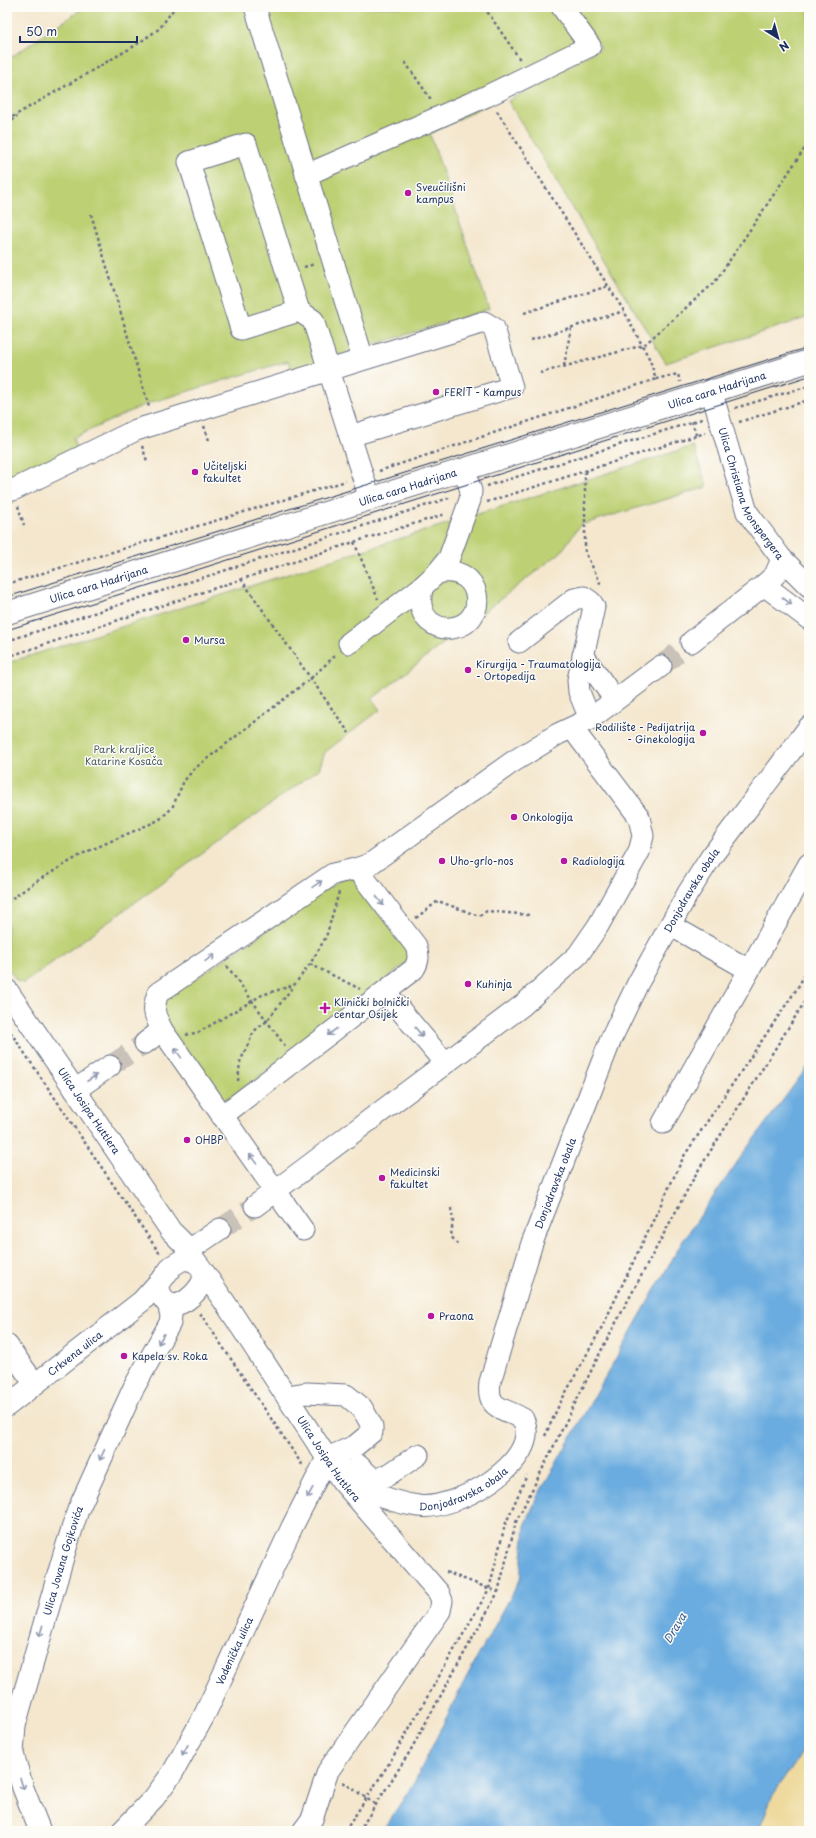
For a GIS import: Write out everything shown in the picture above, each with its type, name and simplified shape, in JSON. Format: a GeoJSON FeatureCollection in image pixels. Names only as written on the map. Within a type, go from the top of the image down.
{"type":"FeatureCollection","features":[{"type":"Feature","properties":{"kind":"main road","name":"Ulica cara Hadrijana"},"geometry":{"type":"LineString","coordinates":[[7,613],[711,390],[809,361]]}},
{"type":"Feature","properties":{"kind":"street"},"geometry":{"type":"LineString","coordinates":[[255,7],[363,359]]}},
{"type":"Feature","properties":{"kind":"street"},"geometry":{"type":"LineString","coordinates":[[306,175],[487,96],[590,46],[562,7]]}},
{"type":"Feature","properties":{"kind":"street"},"geometry":{"type":"LineString","coordinates":[[299,311],[242,329],[189,162],[246,144],[299,311],[313,320],[370,499]]}},
{"type":"Feature","properties":{"kind":"street"},"geometry":{"type":"LineString","coordinates":[[7,490],[13,490],[136,430],[328,369],[484,322],[494,328],[512,387],[350,436]]}},
{"type":"Feature","properties":{"kind":"street","name":"Ulica Christiana Monspergera"},"geometry":{"type":"LineString","coordinates":[[711,390],[747,512],[782,559],[809,586]]}},
{"type":"Feature","properties":{"kind":"street"},"geometry":{"type":"LineString","coordinates":[[349,643],[430,580],[449,558],[469,500],[464,469]]}},
{"type":"Feature","properties":{"kind":"street"},"geometry":{"type":"LineString","coordinates":[[691,642],[764,585],[775,574],[782,559]]}},
{"type":"Feature","properties":{"kind":"street"},"geometry":{"type":"LineString","coordinates":[[764,585],[809,619]]}},
{"type":"Feature","properties":{"kind":"street"},"geometry":{"type":"LineString","coordinates":[[255,1206],[523,1005],[578,955],[598,926],[639,852],[643,836],[639,817],[581,723],[578,680],[594,607],[591,602],[584,597],[574,599],[519,642]]}},
{"type":"Feature","properties":{"kind":"street"},"geometry":{"type":"LineString","coordinates":[[583,655],[615,700]]}},
{"type":"Feature","properties":{"kind":"street"},"geometry":{"type":"LineString","coordinates":[[303,1230],[276,1191],[228,1112],[165,1035],[155,1015],[154,1006],[158,993],[333,874],[351,870],[373,862],[511,763],[558,734],[581,723],[661,666]]}},
{"type":"Feature","properties":{"kind":"street","name":"Donjodravska obala"},"geometry":{"type":"LineString","coordinates":[[336,1454],[377,1494],[419,1507],[442,1504],[460,1498],[492,1482],[508,1469],[517,1456],[524,1441],[526,1426],[523,1419],[517,1415],[500,1410],[493,1403],[488,1394],[490,1382],[532,1243],[608,1046],[638,983],[688,892],[711,857],[809,727]]}},
{"type":"Feature","properties":{"kind":"street"},"geometry":{"type":"LineString","coordinates":[[663,1123],[809,864]]}},
{"type":"Feature","properties":{"kind":"street"},"geometry":{"type":"LineString","coordinates":[[228,1112],[414,969],[418,963],[416,946],[351,870]]}},
{"type":"Feature","properties":{"kind":"street"},"geometry":{"type":"LineString","coordinates":[[670,925],[749,970]]}},
{"type":"Feature","properties":{"kind":"street","name":"Ulica Josipa Huttlera"},"geometry":{"type":"LineString","coordinates":[[7,990],[171,1231],[228,1306],[287,1396],[336,1454],[342,1481],[439,1593],[442,1601],[440,1611],[328,1771],[312,1819],[303,1831]]}},
{"type":"Feature","properties":{"kind":"street"},"geometry":{"type":"LineString","coordinates":[[381,994],[445,1063]]}},
{"type":"Feature","properties":{"kind":"street"},"geometry":{"type":"LineString","coordinates":[[145,1043],[165,1035]]}},
{"type":"Feature","properties":{"kind":"street"},"geometry":{"type":"LineString","coordinates":[[74,1090],[110,1066]]}},
{"type":"Feature","properties":{"kind":"street"},"geometry":{"type":"LineString","coordinates":[[196,1262],[220,1229]]}},
{"type":"Feature","properties":{"kind":"street","name":"Ulica Josipa Huttlera"},"geometry":{"type":"LineString","coordinates":[[167,1284],[176,1253],[171,1231]]}},
{"type":"Feature","properties":{"kind":"street"},"geometry":{"type":"LineString","coordinates":[[182,1260],[196,1262],[203,1282],[190,1296],[178,1305],[167,1284],[182,1260]]}},
{"type":"Feature","properties":{"kind":"street","name":"Crkvena ulica"},"geometry":{"type":"LineString","coordinates":[[7,1406],[142,1301],[167,1284]]}},
{"type":"Feature","properties":{"kind":"street","name":"Ulica Jovana Gojkovića"},"geometry":{"type":"LineString","coordinates":[[40,1831],[23,1788],[10,1743],[29,1673],[78,1510],[134,1387],[170,1323],[171,1316],[167,1284]]}},
{"type":"Feature","properties":{"kind":"street","name":"Ulica Josipa Huttlera"},"geometry":{"type":"LineString","coordinates":[[190,1296],[202,1293],[211,1295],[228,1306]]}},
{"type":"Feature","properties":{"kind":"street"},"geometry":{"type":"LineString","coordinates":[[7,1345],[34,1384]]}},
{"type":"Feature","properties":{"kind":"street"},"geometry":{"type":"LineString","coordinates":[[287,1396],[306,1393],[346,1396],[362,1408],[372,1426],[372,1432],[355,1446],[336,1454]]}},
{"type":"Feature","properties":{"kind":"street"},"geometry":{"type":"LineString","coordinates":[[336,1454],[361,1469],[374,1480],[388,1475],[418,1455]]}},
{"type":"Feature","properties":{"kind":"street","name":"Vodenička ulica"},"geometry":{"type":"LineString","coordinates":[[122,1831],[154,1798],[176,1766],[204,1716],[292,1527],[315,1484],[336,1454]]}},
{"type":"Feature","properties":{"kind":"path"},"geometry":{"type":"LineString","coordinates":[[7,120],[136,45],[160,28],[175,7]]}},
{"type":"Feature","properties":{"kind":"path"},"geometry":{"type":"LineString","coordinates":[[484,7],[530,74]]}},
{"type":"Feature","properties":{"kind":"path"},"geometry":{"type":"LineString","coordinates":[[405,62],[441,115]]}},
{"type":"Feature","properties":{"kind":"path"},"geometry":{"type":"LineString","coordinates":[[487,96],[624,311],[644,345],[656,379]]}},
{"type":"Feature","properties":{"kind":"path"},"geometry":{"type":"LineString","coordinates":[[7,125],[21,112]]}},
{"type":"Feature","properties":{"kind":"path"},"geometry":{"type":"LineString","coordinates":[[540,374],[564,366],[644,345],[715,282],[809,142]]}},
{"type":"Feature","properties":{"kind":"path"},"geometry":{"type":"LineString","coordinates":[[91,214],[155,425]]}},
{"type":"Feature","properties":{"kind":"path"},"geometry":{"type":"LineString","coordinates":[[286,272],[332,258]]}},
{"type":"Feature","properties":{"kind":"path"},"geometry":{"type":"LineString","coordinates":[[524,313],[608,286]]}},
{"type":"Feature","properties":{"kind":"path"},"geometry":{"type":"LineString","coordinates":[[531,340],[624,311]]}},
{"type":"Feature","properties":{"kind":"path"},"geometry":{"type":"LineString","coordinates":[[564,366],[572,328]]}},
{"type":"Feature","properties":{"kind":"path"},"geometry":{"type":"LineString","coordinates":[[7,584],[363,476],[656,379],[678,374],[696,435]]}},
{"type":"Feature","properties":{"kind":"path"},"geometry":{"type":"LineString","coordinates":[[7,641],[469,500],[585,471],[696,435],[720,421],[809,386]]}},
{"type":"Feature","properties":{"kind":"path"},"geometry":{"type":"LineString","coordinates":[[7,657],[354,542],[692,422],[720,421],[809,400]]}},
{"type":"Feature","properties":{"kind":"path"},"geometry":{"type":"LineString","coordinates":[[585,471],[585,552],[600,582],[591,602]]}},
{"type":"Feature","properties":{"kind":"path"},"geometry":{"type":"LineString","coordinates":[[354,542],[385,616]]}},
{"type":"Feature","properties":{"kind":"path"},"geometry":{"type":"LineString","coordinates":[[241,579],[349,733]]}},
{"type":"Feature","properties":{"kind":"path"},"geometry":{"type":"LineString","coordinates":[[7,902],[37,880],[84,854],[159,820],[172,808],[184,781],[194,769],[310,679],[349,643]]}},
{"type":"Feature","properties":{"kind":"path"},"geometry":{"type":"LineString","coordinates":[[228,1112],[240,1062],[254,1031],[266,1021],[310,964],[326,937],[351,870]]}},
{"type":"Feature","properties":{"kind":"path"},"geometry":{"type":"LineString","coordinates":[[402,928],[438,901],[479,916],[487,911],[529,915]]}},
{"type":"Feature","properties":{"kind":"path"},"geometry":{"type":"LineString","coordinates":[[217,953],[296,1060]]}},
{"type":"Feature","properties":{"kind":"path"},"geometry":{"type":"LineString","coordinates":[[310,964],[381,994]]}},
{"type":"Feature","properties":{"kind":"path"},"geometry":{"type":"LineString","coordinates":[[544,1438],[559,1405],[604,1323],[684,1156],[794,993],[809,966]]}},
{"type":"Feature","properties":{"kind":"path"},"geometry":{"type":"LineString","coordinates":[[165,1035],[199,1032],[262,995],[292,986]]}},
{"type":"Feature","properties":{"kind":"path"},"geometry":{"type":"LineString","coordinates":[[359,1831],[409,1753],[498,1592],[516,1522],[604,1345],[696,1174],[809,995]]}},
{"type":"Feature","properties":{"kind":"path"},"geometry":{"type":"LineString","coordinates":[[7,1027],[167,1284]]}},
{"type":"Feature","properties":{"kind":"path"},"geometry":{"type":"LineString","coordinates":[[451,1208],[453,1220],[451,1236],[458,1245]]}},
{"type":"Feature","properties":{"kind":"path"},"geometry":{"type":"LineString","coordinates":[[190,1296],[315,1484]]}},
{"type":"Feature","properties":{"kind":"path"},"geometry":{"type":"LineString","coordinates":[[345,1831],[390,1762],[489,1589],[505,1525],[528,1472]]}},
{"type":"Feature","properties":{"kind":"path"},"geometry":{"type":"LineString","coordinates":[[443,1570],[498,1592]]}},
{"type":"Feature","properties":{"kind":"path"},"geometry":{"type":"LineString","coordinates":[[347,1785],[376,1806]]}},
{"type":"Feature","properties":{"kind":"green space"},"geometry":{"type":"Polygon","coordinates":[[[85,7],[554,7],[587,53],[430,134],[489,309],[292,370],[288,361],[146,404],[73,438],[76,448],[11,479],[7,478],[7,60],[85,7]]]}},
{"type":"Feature","properties":{"kind":"green space"},"geometry":{"type":"Polygon","coordinates":[[[573,7],[809,7],[809,317],[666,363],[508,101],[601,48],[573,7]]]}},
{"type":"Feature","properties":{"kind":"green space","name":"Park kraljice Katarine Kosača"},"geometry":{"type":"Polygon","coordinates":[[[693,446],[707,487],[580,525],[561,552],[372,699],[380,710],[325,752],[319,769],[24,983],[17,981],[7,967],[7,663],[693,446]]]}},
{"type":"Feature","properties":{"kind":"green space"},"geometry":{"type":"Polygon","coordinates":[[[343,878],[357,879],[412,952],[404,965],[223,1105],[157,1017],[162,1002],[343,878]]]}},
{"type":"Feature","properties":{"kind":"sand"},"geometry":{"type":"Polygon","coordinates":[[[809,1742],[809,1831],[758,1831],[773,1795],[809,1742]]]}},
{"type":"Feature","properties":{"kind":"water","name":"Drava"},"geometry":{"type":"Polygon","coordinates":[[[809,1065],[809,1742],[773,1795],[758,1831],[382,1831],[414,1783],[466,1678],[520,1580],[525,1526],[537,1497],[682,1242],[745,1151],[809,1065]]]}},
{"type":"Feature","properties":{"kind":"tunnel"},"geometry":{"type":"LineString","coordinates":[[661,666],[691,642]]}},
{"type":"Feature","properties":{"kind":"tunnel"},"geometry":{"type":"LineString","coordinates":[[110,1066],[145,1043]]}},
{"type":"Feature","properties":{"kind":"tunnel"},"geometry":{"type":"LineString","coordinates":[[220,1229],[255,1206]]}},
{"type":"Feature","properties":{"kind":"tram line"},"geometry":{"type":"LineString","coordinates":[[7,597],[809,347]]}},
{"type":"Feature","properties":{"kind":"tram line"},"geometry":{"type":"LineString","coordinates":[[7,630],[809,376]]}},
{"type":"Feature","properties":{"kind":"place","name":"Sveučilišni kampus"},"geometry":{"type":"Point","coordinates":[408,193]}},
{"type":"Feature","properties":{"kind":"place","name":"FERIT - Kampus"},"geometry":{"type":"Point","coordinates":[436,392]}},
{"type":"Feature","properties":{"kind":"place","name":"Učiteljski fakultet"},"geometry":{"type":"Point","coordinates":[195,472]}},
{"type":"Feature","properties":{"kind":"place","name":"Mursa"},"geometry":{"type":"Point","coordinates":[186,640]}},
{"type":"Feature","properties":{"kind":"place","name":"Kirurgija - Traumatologija - Ortopedija"},"geometry":{"type":"Point","coordinates":[468,670]}},
{"type":"Feature","properties":{"kind":"place","name":"Rodilište - Pedijatrija - Ginekologija"},"geometry":{"type":"Point","coordinates":[703,733]}},
{"type":"Feature","properties":{"kind":"place","name":"Onkologija"},"geometry":{"type":"Point","coordinates":[514,817]}},
{"type":"Feature","properties":{"kind":"place","name":"Uho-grlo-nos"},"geometry":{"type":"Point","coordinates":[442,861]}},
{"type":"Feature","properties":{"kind":"place","name":"Radiologija"},"geometry":{"type":"Point","coordinates":[564,861]}},
{"type":"Feature","properties":{"kind":"place","name":"Kuhinja"},"geometry":{"type":"Point","coordinates":[468,984]}},
{"type":"Feature","properties":{"kind":"place","name":"Klinički bolnički centar Osijek"},"geometry":{"type":"Point","coordinates":[325,1008]}},
{"type":"Feature","properties":{"kind":"place","name":"OHBP"},"geometry":{"type":"Point","coordinates":[187,1140]}},
{"type":"Feature","properties":{"kind":"place","name":"Medicinski fakultet"},"geometry":{"type":"Point","coordinates":[382,1178]}},
{"type":"Feature","properties":{"kind":"place","name":"Praona"},"geometry":{"type":"Point","coordinates":[431,1316]}},
{"type":"Feature","properties":{"kind":"place","name":"Kapela sv. Roka"},"geometry":{"type":"Point","coordinates":[124,1356]}}]}
